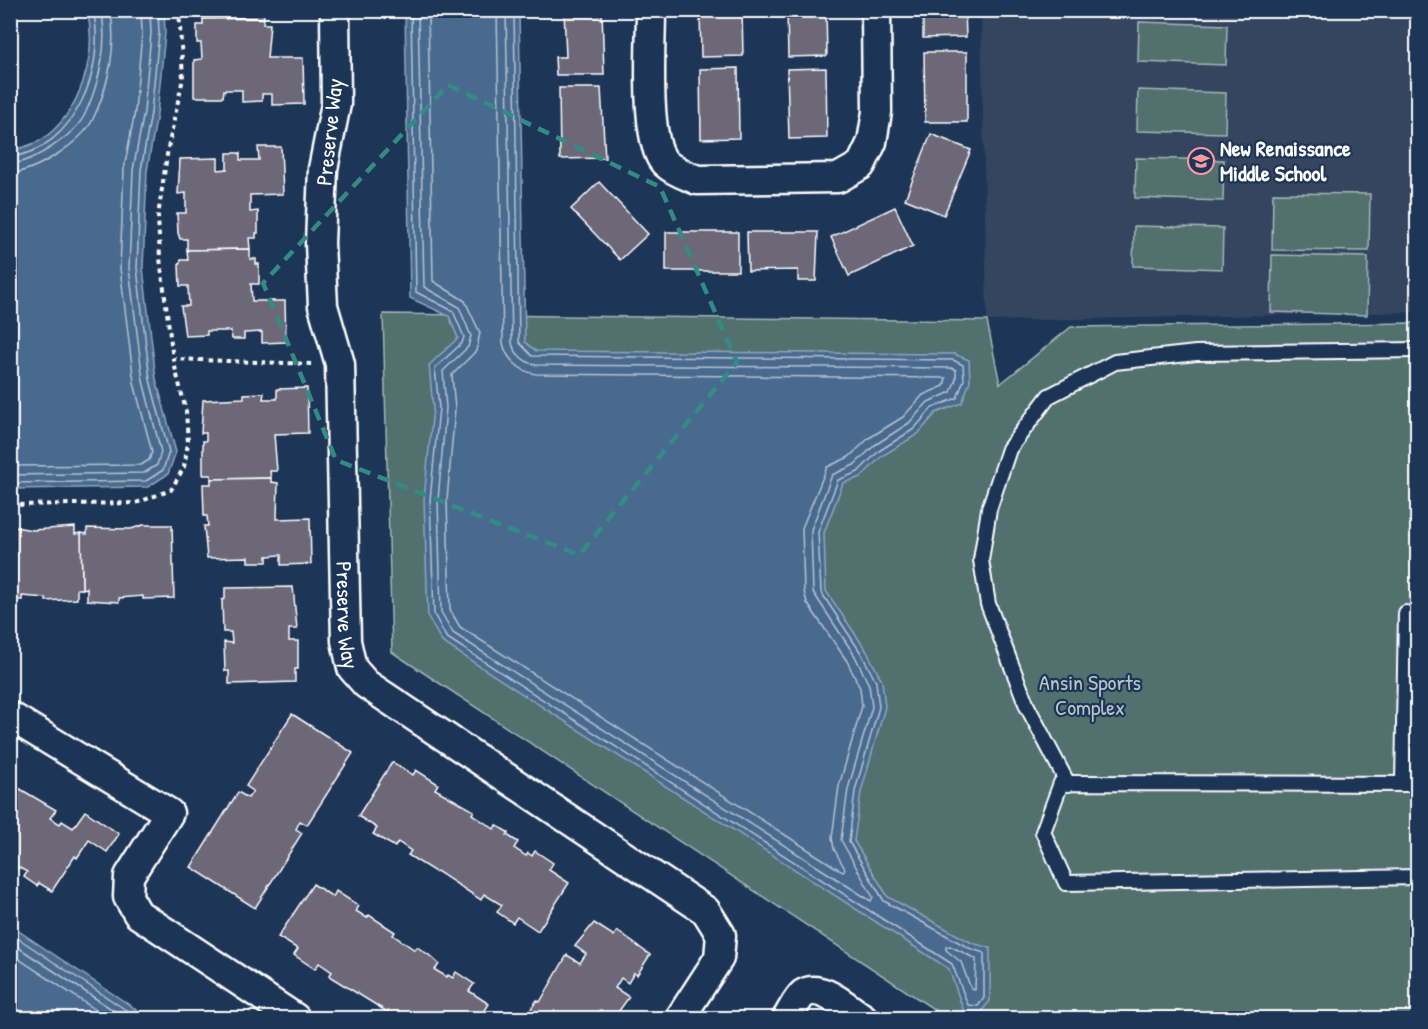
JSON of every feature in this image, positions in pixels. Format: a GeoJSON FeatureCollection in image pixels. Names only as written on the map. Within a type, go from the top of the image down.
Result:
{"type":"FeatureCollection","features":[{"type":"Feature","properties":{"kind":"street","name":"Preserve Way"},"geometry":{"type":"LineString","coordinates":[[335,10],[336,104],[323,169],[320,243],[323,306],[340,364],[346,641],[351,668],[366,684],[706,911],[721,935],[719,958],[680,1018]]}},
{"type":"Feature","properties":{"kind":"street"},"geometry":{"type":"LineString","coordinates":[[651,10],[652,115],[656,144],[662,160],[678,172],[697,180],[838,177],[861,165],[872,142],[877,112],[876,10]]}},
{"type":"Feature","properties":{"kind":"street"},"geometry":{"type":"LineString","coordinates":[[10,716],[169,813],[129,876],[128,897],[138,914],[295,1018]]}},
{"type":"Feature","properties":{"kind":"street"},"geometry":{"type":"LineString","coordinates":[[787,1018],[802,995],[814,990],[826,994],[863,1018]]}},
{"type":"Feature","properties":{"kind":"lane"},"geometry":{"type":"LineString","coordinates":[[1068,783],[1027,706],[988,604],[981,560],[989,509],[1009,449],[1049,396],[1115,362],[1196,353],[1418,350]]}},
{"type":"Feature","properties":{"kind":"lane"},"geometry":{"type":"LineString","coordinates":[[1403,784],[1406,613]]}},
{"type":"Feature","properties":{"kind":"lane"},"geometry":{"type":"LineString","coordinates":[[1418,784],[1060,783],[1043,831],[1066,883],[1418,876]]}},
{"type":"Feature","properties":{"kind":"path"},"geometry":{"type":"LineString","coordinates":[[10,505],[135,504],[171,490],[184,467],[188,443],[186,411],[173,359],[160,258],[158,216],[168,148],[183,78],[179,10]]}},
{"type":"Feature","properties":{"kind":"path"},"geometry":{"type":"LineString","coordinates":[[173,359],[340,364]]}},
{"type":"Feature","properties":{"kind":"highlighted area"},"geometry":{"type":"Polygon","coordinates":[[[448,85],[660,187],[737,362],[579,555],[336,460],[263,283],[448,85]]]}},
{"type":"Feature","properties":{"kind":"shaded area","name":"New Renaissance Middle School"},"geometry":{"type":"Polygon","coordinates":[[[981,11],[1417,11],[1417,312],[987,321],[981,11]]]}},
{"type":"Feature","properties":{"kind":"green space"},"geometry":{"type":"Polygon","coordinates":[[[1139,22],[1227,25],[1226,65],[1138,62],[1139,22]]]}},
{"type":"Feature","properties":{"kind":"green space"},"geometry":{"type":"Polygon","coordinates":[[[1138,90],[1226,93],[1225,133],[1137,131],[1138,90]]]}},
{"type":"Feature","properties":{"kind":"green space"},"geometry":{"type":"Polygon","coordinates":[[[1136,158],[1224,160],[1223,201],[1135,198],[1136,158]]]}},
{"type":"Feature","properties":{"kind":"green space"},"geometry":{"type":"Polygon","coordinates":[[[1273,193],[1370,194],[1369,251],[1272,250],[1273,193]]]}},
{"type":"Feature","properties":{"kind":"green space"},"geometry":{"type":"Polygon","coordinates":[[[1134,226],[1223,228],[1222,269],[1133,266],[1134,226]]]}},
{"type":"Feature","properties":{"kind":"green space"},"geometry":{"type":"Polygon","coordinates":[[[1272,255],[1368,257],[1367,315],[1271,312],[1272,255]]]}},
{"type":"Feature","properties":{"kind":"green space","name":"Ansin Sports Complex"},"geometry":{"type":"Polygon","coordinates":[[[383,314],[987,321],[1000,384],[1071,327],[1417,323],[1417,1018],[947,1018],[392,652],[383,314]]]}},
{"type":"Feature","properties":{"kind":"water"},"geometry":{"type":"Polygon","coordinates":[[[87,11],[164,11],[165,33],[157,114],[147,171],[143,268],[156,379],[176,452],[168,474],[148,487],[11,489],[11,151],[41,140],[55,129],[76,99],[88,64],[90,28],[87,11]]]}},
{"type":"Feature","properties":{"kind":"water"},"geometry":{"type":"Polygon","coordinates":[[[405,11],[519,11],[525,342],[536,351],[954,354],[969,360],[970,381],[962,403],[936,413],[918,434],[882,456],[861,477],[843,483],[824,533],[826,591],[866,650],[882,681],[885,707],[861,792],[854,841],[888,897],[972,943],[990,948],[990,1001],[981,1012],[964,1012],[949,969],[442,642],[428,617],[424,499],[433,408],[429,365],[458,338],[449,316],[410,298],[405,11]]]}},
{"type":"Feature","properties":{"kind":"water"},"geometry":{"type":"Polygon","coordinates":[[[11,926],[149,1018],[11,1018],[11,926]]]}},
{"type":"Feature","properties":{"kind":"building"},"geometry":{"type":"Polygon","coordinates":[[[196,10],[269,11],[263,11],[264,18],[203,19],[203,11],[196,10]]]}},
{"type":"Feature","properties":{"kind":"building"},"geometry":{"type":"Polygon","coordinates":[[[564,10],[602,10],[604,75],[556,75],[555,57],[566,57],[564,10]]]}},
{"type":"Feature","properties":{"kind":"building"},"geometry":{"type":"Polygon","coordinates":[[[700,10],[742,10],[743,56],[701,57],[700,10]]]}},
{"type":"Feature","properties":{"kind":"building"},"geometry":{"type":"Polygon","coordinates":[[[787,10],[826,10],[827,56],[788,57],[787,10]]]}},
{"type":"Feature","properties":{"kind":"building"},"geometry":{"type":"Polygon","coordinates":[[[923,10],[965,10],[966,37],[923,38],[923,10]]]}},
{"type":"Feature","properties":{"kind":"building"},"geometry":{"type":"Polygon","coordinates":[[[264,18],[263,24],[270,24],[267,58],[303,58],[304,104],[272,105],[272,94],[262,94],[262,101],[242,102],[242,90],[224,90],[223,97],[194,97],[194,60],[202,59],[201,43],[197,43],[197,25],[203,25],[203,19],[264,18]]]}},
{"type":"Feature","properties":{"kind":"building"},"geometry":{"type":"Polygon","coordinates":[[[924,52],[967,52],[967,122],[925,122],[924,52]]]}},
{"type":"Feature","properties":{"kind":"building"},"geometry":{"type":"Polygon","coordinates":[[[738,68],[739,138],[701,139],[700,69],[738,68]]]}},
{"type":"Feature","properties":{"kind":"building"},"geometry":{"type":"Polygon","coordinates":[[[826,68],[827,138],[789,139],[787,69],[826,68]]]}},
{"type":"Feature","properties":{"kind":"building"},"geometry":{"type":"Polygon","coordinates":[[[559,88],[601,88],[605,158],[560,159],[559,88]]]}},
{"type":"Feature","properties":{"kind":"building"},"geometry":{"type":"Polygon","coordinates":[[[931,134],[971,150],[944,215],[905,199],[931,134]]]}},
{"type":"Feature","properties":{"kind":"building"},"geometry":{"type":"Polygon","coordinates":[[[258,147],[281,147],[283,194],[250,195],[250,212],[258,211],[258,233],[256,233],[256,238],[249,238],[250,249],[187,250],[187,239],[180,239],[178,233],[177,213],[186,213],[186,193],[178,194],[180,159],[218,158],[218,170],[227,169],[227,153],[240,153],[240,160],[259,160],[258,147]]]}},
{"type":"Feature","properties":{"kind":"building"},"geometry":{"type":"Polygon","coordinates":[[[599,182],[648,234],[620,260],[571,209],[599,182]]]}},
{"type":"Feature","properties":{"kind":"building"},"geometry":{"type":"Polygon","coordinates":[[[895,207],[913,246],[849,276],[831,237],[895,207]]]}},
{"type":"Feature","properties":{"kind":"building"},"geometry":{"type":"Polygon","coordinates":[[[666,232],[738,232],[738,271],[666,271],[666,232]]]}},
{"type":"Feature","properties":{"kind":"building"},"geometry":{"type":"Polygon","coordinates":[[[747,232],[818,232],[816,281],[798,281],[798,270],[748,271],[747,232]]]}},
{"type":"Feature","properties":{"kind":"building"},"geometry":{"type":"Polygon","coordinates":[[[250,249],[250,259],[256,259],[256,264],[259,264],[259,284],[251,284],[252,301],[285,301],[286,342],[262,343],[262,332],[244,333],[244,339],[232,339],[231,331],[207,331],[207,335],[185,336],[181,306],[189,306],[188,286],[180,286],[179,265],[181,260],[188,260],[187,250],[250,249]]]}},
{"type":"Feature","properties":{"kind":"building"},"geometry":{"type":"Polygon","coordinates":[[[307,388],[308,433],[274,434],[277,471],[270,471],[271,478],[211,479],[211,475],[203,475],[203,441],[206,441],[206,433],[201,433],[203,400],[244,398],[244,394],[264,393],[263,399],[277,399],[277,389],[307,388]]]}},
{"type":"Feature","properties":{"kind":"building"},"geometry":{"type":"Polygon","coordinates":[[[271,478],[271,482],[278,483],[277,519],[310,518],[311,564],[281,565],[281,555],[267,556],[267,562],[248,562],[248,557],[207,558],[204,526],[208,526],[207,516],[204,516],[203,484],[211,484],[211,479],[271,478]]]}},
{"type":"Feature","properties":{"kind":"building"},"geometry":{"type":"Polygon","coordinates":[[[143,525],[172,525],[174,598],[143,599],[143,596],[119,598],[119,602],[87,600],[87,588],[82,589],[81,533],[87,534],[87,528],[131,529],[143,525]]]}},
{"type":"Feature","properties":{"kind":"building"},"geometry":{"type":"Polygon","coordinates":[[[10,526],[32,530],[75,527],[75,534],[81,533],[82,589],[77,589],[77,599],[46,601],[46,598],[22,596],[22,600],[10,600],[10,526]]]}},
{"type":"Feature","properties":{"kind":"building"},"geometry":{"type":"Polygon","coordinates":[[[293,587],[297,629],[289,629],[289,641],[298,641],[298,669],[295,669],[295,682],[229,684],[229,671],[225,671],[224,642],[232,643],[231,632],[223,632],[222,600],[225,599],[225,588],[293,587]]]}},
{"type":"Feature","properties":{"kind":"building"},"geometry":{"type":"Polygon","coordinates":[[[292,714],[353,753],[307,825],[300,821],[296,829],[302,833],[255,908],[191,867],[238,792],[248,798],[253,791],[246,786],[292,714]]]}},
{"type":"Feature","properties":{"kind":"building"},"geometry":{"type":"Polygon","coordinates":[[[392,762],[413,775],[416,770],[438,784],[435,789],[474,811],[472,814],[494,829],[496,825],[509,833],[507,835],[518,842],[514,848],[526,856],[528,853],[532,856],[535,851],[553,863],[549,870],[569,883],[538,931],[517,917],[513,923],[497,912],[502,905],[484,894],[481,900],[408,855],[411,851],[398,842],[395,847],[373,834],[377,828],[358,816],[392,762]]]}},
{"type":"Feature","properties":{"kind":"building"},"geometry":{"type":"Polygon","coordinates":[[[10,783],[56,810],[50,818],[60,824],[62,821],[73,828],[85,811],[119,834],[107,852],[89,840],[77,858],[75,856],[52,891],[39,883],[37,886],[24,877],[27,872],[18,867],[14,872],[10,869],[10,783]]]}},
{"type":"Feature","properties":{"kind":"building"},"geometry":{"type":"Polygon","coordinates":[[[313,884],[333,897],[336,891],[359,906],[356,911],[367,918],[369,915],[395,932],[393,935],[415,950],[417,947],[429,955],[439,964],[435,970],[453,978],[456,972],[474,984],[469,991],[489,1004],[480,1018],[410,1018],[405,1015],[403,1018],[397,1018],[329,976],[332,972],[319,963],[315,969],[294,955],[298,949],[278,937],[313,884]]]}},
{"type":"Feature","properties":{"kind":"building"},"geometry":{"type":"Polygon","coordinates":[[[594,923],[614,936],[617,931],[650,955],[637,975],[634,973],[628,983],[621,978],[615,988],[629,997],[614,1018],[525,1018],[537,1000],[540,1002],[567,955],[580,963],[586,954],[575,946],[594,923]]]}},
{"type":"Feature","properties":{"kind":"place","name":"New Renaissance Middle School"},"geometry":{"type":"Point","coordinates":[1201,161]}}]}
